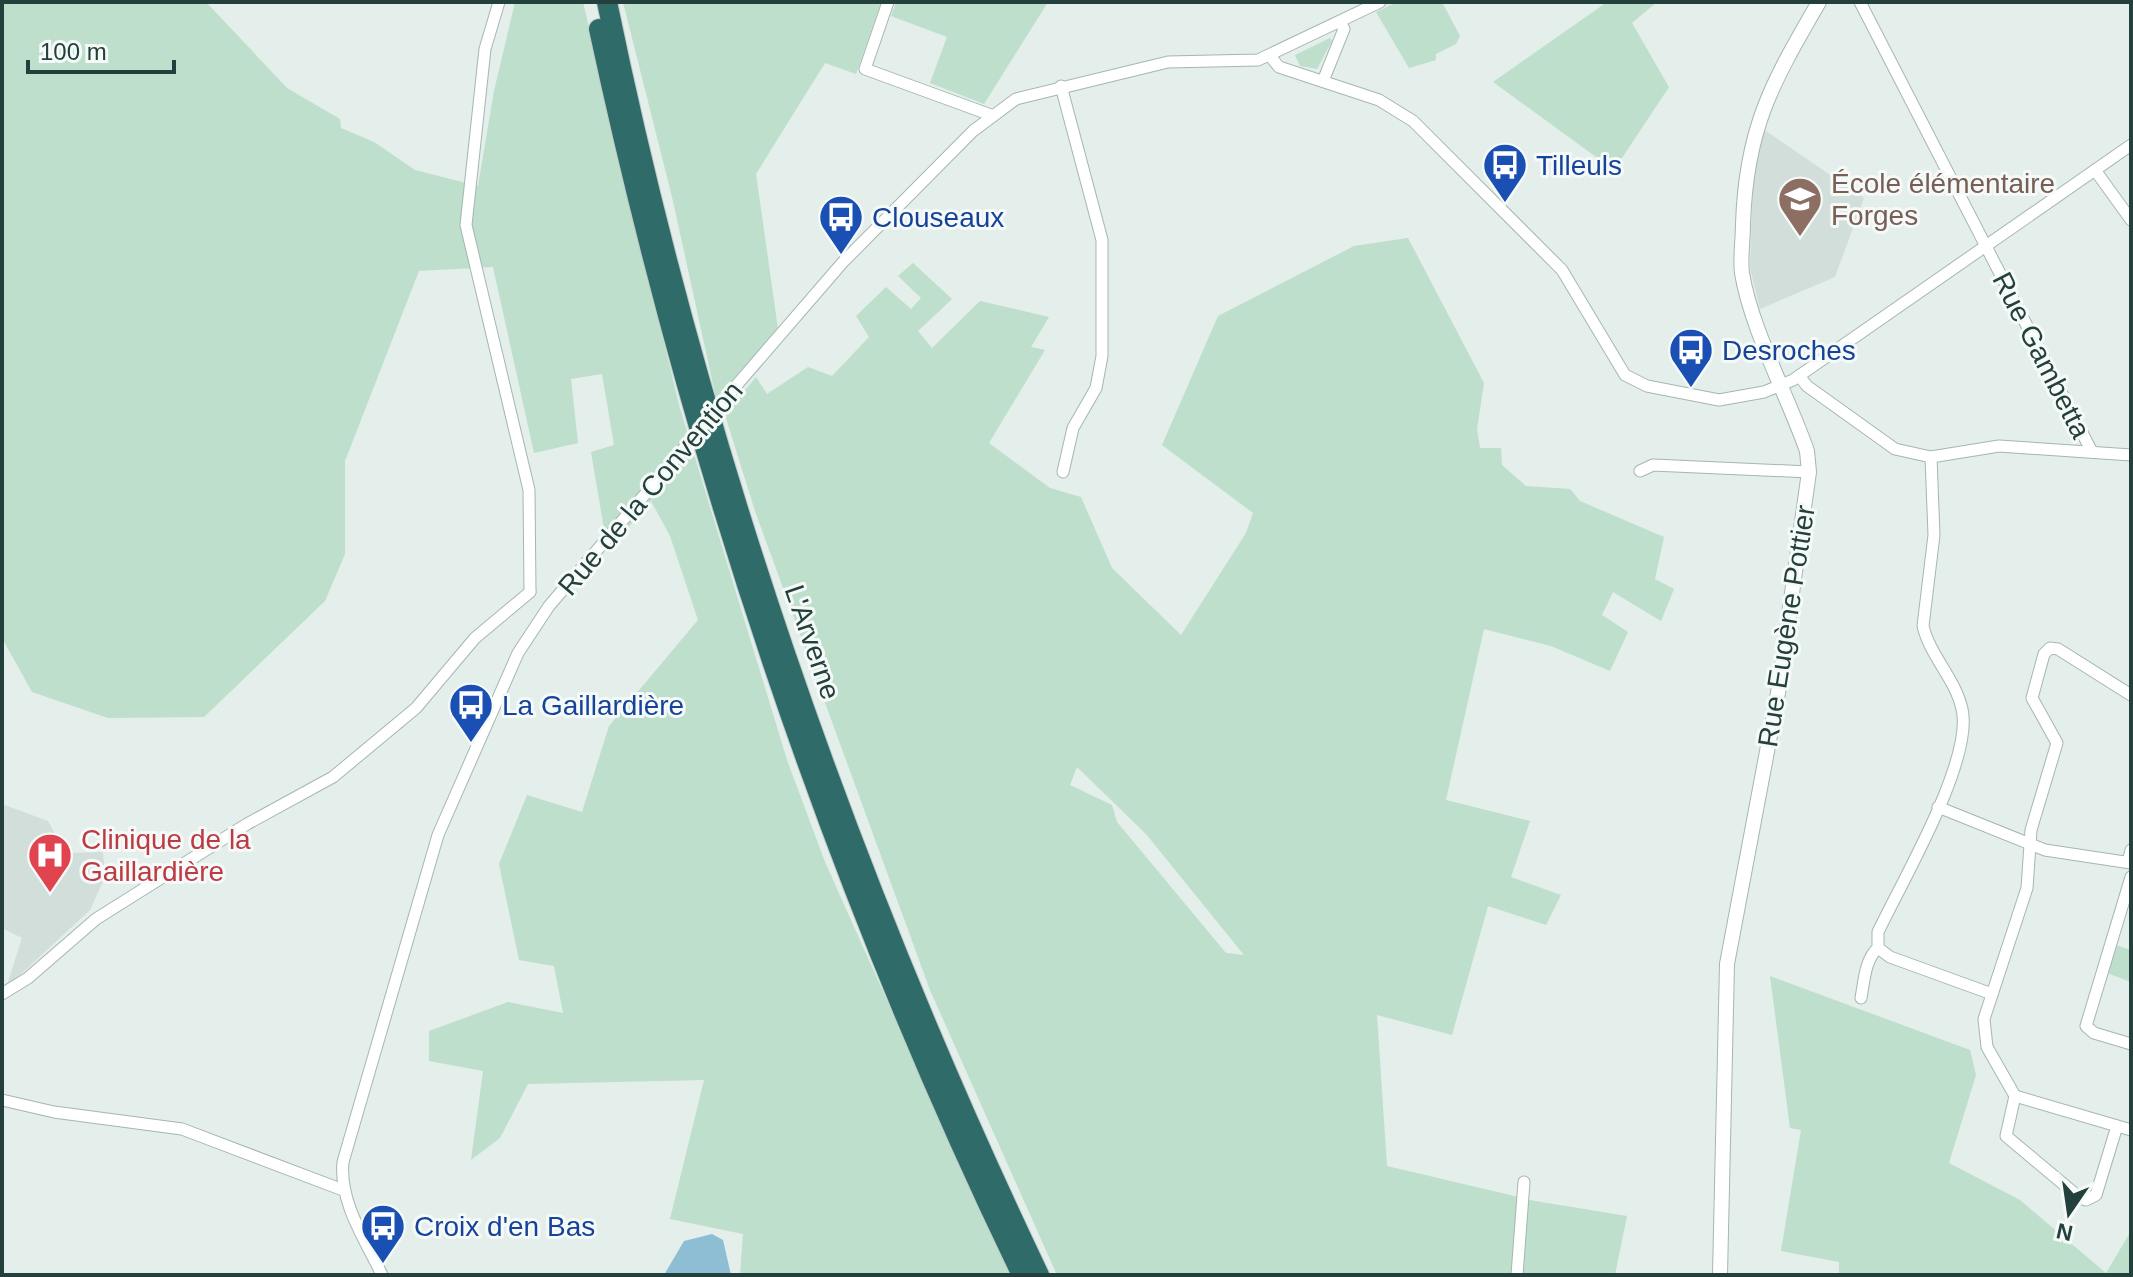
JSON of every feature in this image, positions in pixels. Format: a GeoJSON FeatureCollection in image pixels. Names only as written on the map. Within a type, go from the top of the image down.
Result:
{"type":"FeatureCollection","features":[{"type":"Feature","properties":{"kind":"highway","name":"L'Arverne"},"geometry":{"type":"LineString","coordinates":[[593,2],[660,283],[756,609],[814,778],[874,934],[962,1145],[1022,1275]]}},
{"type":"Feature","properties":{"kind":"highway","name":"L'Arverne"},"geometry":{"type":"LineString","coordinates":[[607,2],[676,287],[771,606],[889,931],[976,1139],[1039,1275]]}},
{"type":"Feature","properties":{"kind":"street"},"geometry":{"type":"LineString","coordinates":[[499,2],[485,49],[466,225],[529,490],[530,592]]}},
{"type":"Feature","properties":{"kind":"street"},"geometry":{"type":"LineString","coordinates":[[888,2],[865,69],[991,115]]}},
{"type":"Feature","properties":{"kind":"street"},"geometry":{"type":"LineString","coordinates":[[1349,2],[1353,16]]}},
{"type":"Feature","properties":{"kind":"street","name":"Rue de la Convention"},"geometry":{"type":"LineString","coordinates":[[382,1275],[343,1190],[343,1162],[438,835],[518,653],[549,606],[843,262],[991,115],[1016,99],[1168,62],[1252,61],[1270,56],[1380,2]]}},
{"type":"Feature","properties":{"kind":"street","name":"Rue Eugène Pottier"},"geometry":{"type":"LineString","coordinates":[[1720,1275],[1727,964],[1778,693],[1809,472],[1807,451],[1751,307],[1742,271],[1745,175],[1755,128],[1770,91],[1819,2]]}},
{"type":"Feature","properties":{"kind":"street","name":"Rue Gambetta"},"geometry":{"type":"LineString","coordinates":[[1860,2],[2092,452]]}},
{"type":"Feature","properties":{"kind":"street"},"geometry":{"type":"LineString","coordinates":[[1323,81],[1344,29],[1340,22]]}},
{"type":"Feature","properties":{"kind":"street"},"geometry":{"type":"LineString","coordinates":[[1270,56],[1279,67],[1379,100],[1413,121],[1562,270],[1625,375],[1647,386],[1719,400],[1783,385],[1799,376],[2131,145]]}},
{"type":"Feature","properties":{"kind":"street"},"geometry":{"type":"LineString","coordinates":[[1061,86],[1098,219],[1102,255],[1102,356],[1096,388],[1073,428],[1063,472]]}},
{"type":"Feature","properties":{"kind":"street"},"geometry":{"type":"LineString","coordinates":[[2095,170],[2131,220]]}},
{"type":"Feature","properties":{"kind":"street"},"geometry":{"type":"LineString","coordinates":[[1799,376],[1807,386],[1895,449],[1931,457],[1999,446],[2131,455]]}},
{"type":"Feature","properties":{"kind":"street"},"geometry":{"type":"LineString","coordinates":[[1878,948],[1878,932],[1938,807],[1957,758],[1964,721],[1955,686],[1926,640],[1923,626],[1934,535],[1931,457]]}},
{"type":"Feature","properties":{"kind":"street"},"geometry":{"type":"LineString","coordinates":[[1640,471],[1653,465],[1809,472]]}},
{"type":"Feature","properties":{"kind":"street"},"geometry":{"type":"LineString","coordinates":[[530,592],[549,606]]}},
{"type":"Feature","properties":{"kind":"street"},"geometry":{"type":"LineString","coordinates":[[2,994],[28,978],[96,919],[247,824],[333,777],[416,708],[475,638],[530,592]]}},
{"type":"Feature","properties":{"kind":"street"},"geometry":{"type":"LineString","coordinates":[[2117,1126],[2096,1195],[2092,1199],[2080,1198],[2006,1136],[2015,1096],[1987,1047],[1984,1019],[2027,888],[2031,830],[2057,743],[2032,698],[2047,650],[2058,649],[2131,695]]}},
{"type":"Feature","properties":{"kind":"street"},"geometry":{"type":"LineString","coordinates":[[1938,807],[2030,844],[2130,858]]}},
{"type":"Feature","properties":{"kind":"street"},"geometry":{"type":"LineString","coordinates":[[2131,877],[2086,1026],[2094,1033],[2131,1044]]}},
{"type":"Feature","properties":{"kind":"street"},"geometry":{"type":"LineString","coordinates":[[1878,948],[1890,957],[1992,994]]}},
{"type":"Feature","properties":{"kind":"street"},"geometry":{"type":"LineString","coordinates":[[1861,998],[1865,973],[1872,953],[1878,948]]}},
{"type":"Feature","properties":{"kind":"street"},"geometry":{"type":"LineString","coordinates":[[2015,1096],[2131,1130]]}},
{"type":"Feature","properties":{"kind":"street"},"geometry":{"type":"LineString","coordinates":[[2,1100],[54,1112],[182,1129],[343,1190]]}},
{"type":"Feature","properties":{"kind":"street"},"geometry":{"type":"LineString","coordinates":[[1517,1275],[1524,1182]]}},
{"type":"Feature","properties":{"kind":"shaded area","name":"École élémentaire Forges"},"geometry":{"type":"Polygon","coordinates":[[[1763,129],[1864,198],[1835,277],[1760,309],[1750,268],[1753,176],[1763,129]]]}},
{"type":"Feature","properties":{"kind":"shaded area","name":"Clinique de la Gaillardière"},"geometry":{"type":"Polygon","coordinates":[[[2,804],[48,821],[65,853],[103,852],[105,877],[90,910],[6,988],[22,938],[2,928],[2,804]]]}},
{"type":"Feature","properties":{"kind":"green space"},"geometry":{"type":"Polygon","coordinates":[[[2,2],[206,2],[287,88],[340,119],[341,128],[374,142],[415,170],[478,186],[494,91],[515,2],[583,2],[679,405],[787,760],[825,862],[1010,1275],[740,1275],[743,1234],[670,1219],[704,1080],[528,1084],[500,1138],[471,1160],[483,1071],[429,1061],[429,1031],[508,1002],[563,1013],[554,966],[519,960],[499,864],[527,795],[582,812],[609,726],[698,620],[670,536],[651,501],[618,539],[604,529],[591,452],[614,445],[602,374],[571,379],[578,443],[534,453],[493,267],[419,271],[345,461],[345,554],[325,601],[204,717],[108,718],[32,692],[2,638],[2,2]]]}},
{"type":"Feature","properties":{"kind":"green space"},"geometry":{"type":"Polygon","coordinates":[[[623,2],[881,2],[856,74],[825,63],[756,174],[778,329],[716,398],[673,201],[623,2]]]}},
{"type":"Feature","properties":{"kind":"green space"},"geometry":{"type":"Polygon","coordinates":[[[896,2],[1048,2],[984,104],[930,83],[947,37],[891,16],[896,2]]]}},
{"type":"Feature","properties":{"kind":"green space"},"geometry":{"type":"Polygon","coordinates":[[[1397,2],[1442,2],[1460,36],[1456,44],[1436,54],[1436,60],[1409,68],[1376,12],[1397,2]]]}},
{"type":"Feature","properties":{"kind":"green space"},"geometry":{"type":"Polygon","coordinates":[[[1607,2],[1657,2],[1632,23],[1669,87],[1614,170],[1493,82],[1607,2]]]}},
{"type":"Feature","properties":{"kind":"green space"},"geometry":{"type":"Polygon","coordinates":[[[1330,38],[1332,41],[1317,69],[1300,66],[1295,55],[1330,38]]]}},
{"type":"Feature","properties":{"kind":"green space"},"geometry":{"type":"Polygon","coordinates":[[[1408,238],[1484,383],[1477,429],[1480,448],[1501,448],[1502,465],[1526,486],[1570,489],[1580,501],[1664,537],[1655,579],[1674,589],[1661,621],[1613,592],[1602,615],[1628,632],[1610,671],[1551,646],[1484,629],[1446,800],[1530,821],[1511,877],[1561,895],[1546,925],[1488,906],[1452,1035],[1377,1015],[1387,1166],[1535,1201],[1627,1216],[1615,1275],[1057,1275],[930,990],[755,511],[725,415],[756,377],[767,394],[808,367],[832,376],[869,337],[856,316],[886,287],[911,309],[921,298],[898,276],[913,263],[952,299],[918,331],[932,348],[980,301],[1049,317],[1031,347],[1045,350],[989,443],[1050,488],[1081,497],[1112,568],[1181,635],[1246,533],[1253,513],[1162,445],[1218,316],[1354,246],[1408,238]],[[1077,767],[1070,785],[1112,805],[1117,822],[1226,953],[1244,955],[1146,834],[1077,767]]]}},
{"type":"Feature","properties":{"kind":"green space"},"geometry":{"type":"Polygon","coordinates":[[[2116,945],[2131,950],[2131,982],[2107,973],[2116,945]]]}},
{"type":"Feature","properties":{"kind":"green space"},"geometry":{"type":"Polygon","coordinates":[[[1770,976],[1970,1050],[1976,1075],[1949,1163],[2020,1200],[2106,1273],[2131,1231],[2131,1275],[1839,1275],[1839,1262],[1781,1251],[1801,1130],[1790,1128],[1770,976]]]}},
{"type":"Feature","properties":{"kind":"water"},"geometry":{"type":"Polygon","coordinates":[[[712,1234],[723,1240],[731,1275],[664,1275],[684,1241],[712,1234]]]}},
{"type":"Feature","properties":{"kind":"place","name":"Tilleuls"},"geometry":{"type":"Point","coordinates":[1505,204]}},
{"type":"Feature","properties":{"kind":"place","name":"École élémentaire Forges"},"geometry":{"type":"Point","coordinates":[1800,238]}},
{"type":"Feature","properties":{"kind":"place","name":"Clouseaux"},"geometry":{"type":"Point","coordinates":[841,256]}},
{"type":"Feature","properties":{"kind":"place","name":"Desroches"},"geometry":{"type":"Point","coordinates":[1691,389]}},
{"type":"Feature","properties":{"kind":"place","name":"La Gaillardière"},"geometry":{"type":"Point","coordinates":[471,744]}},
{"type":"Feature","properties":{"kind":"place","name":"Clinique de la Gaillardière"},"geometry":{"type":"Point","coordinates":[50,894]}},
{"type":"Feature","properties":{"kind":"place","name":"Croix d'en Bas"},"geometry":{"type":"Point","coordinates":[383,1265]}}]}
